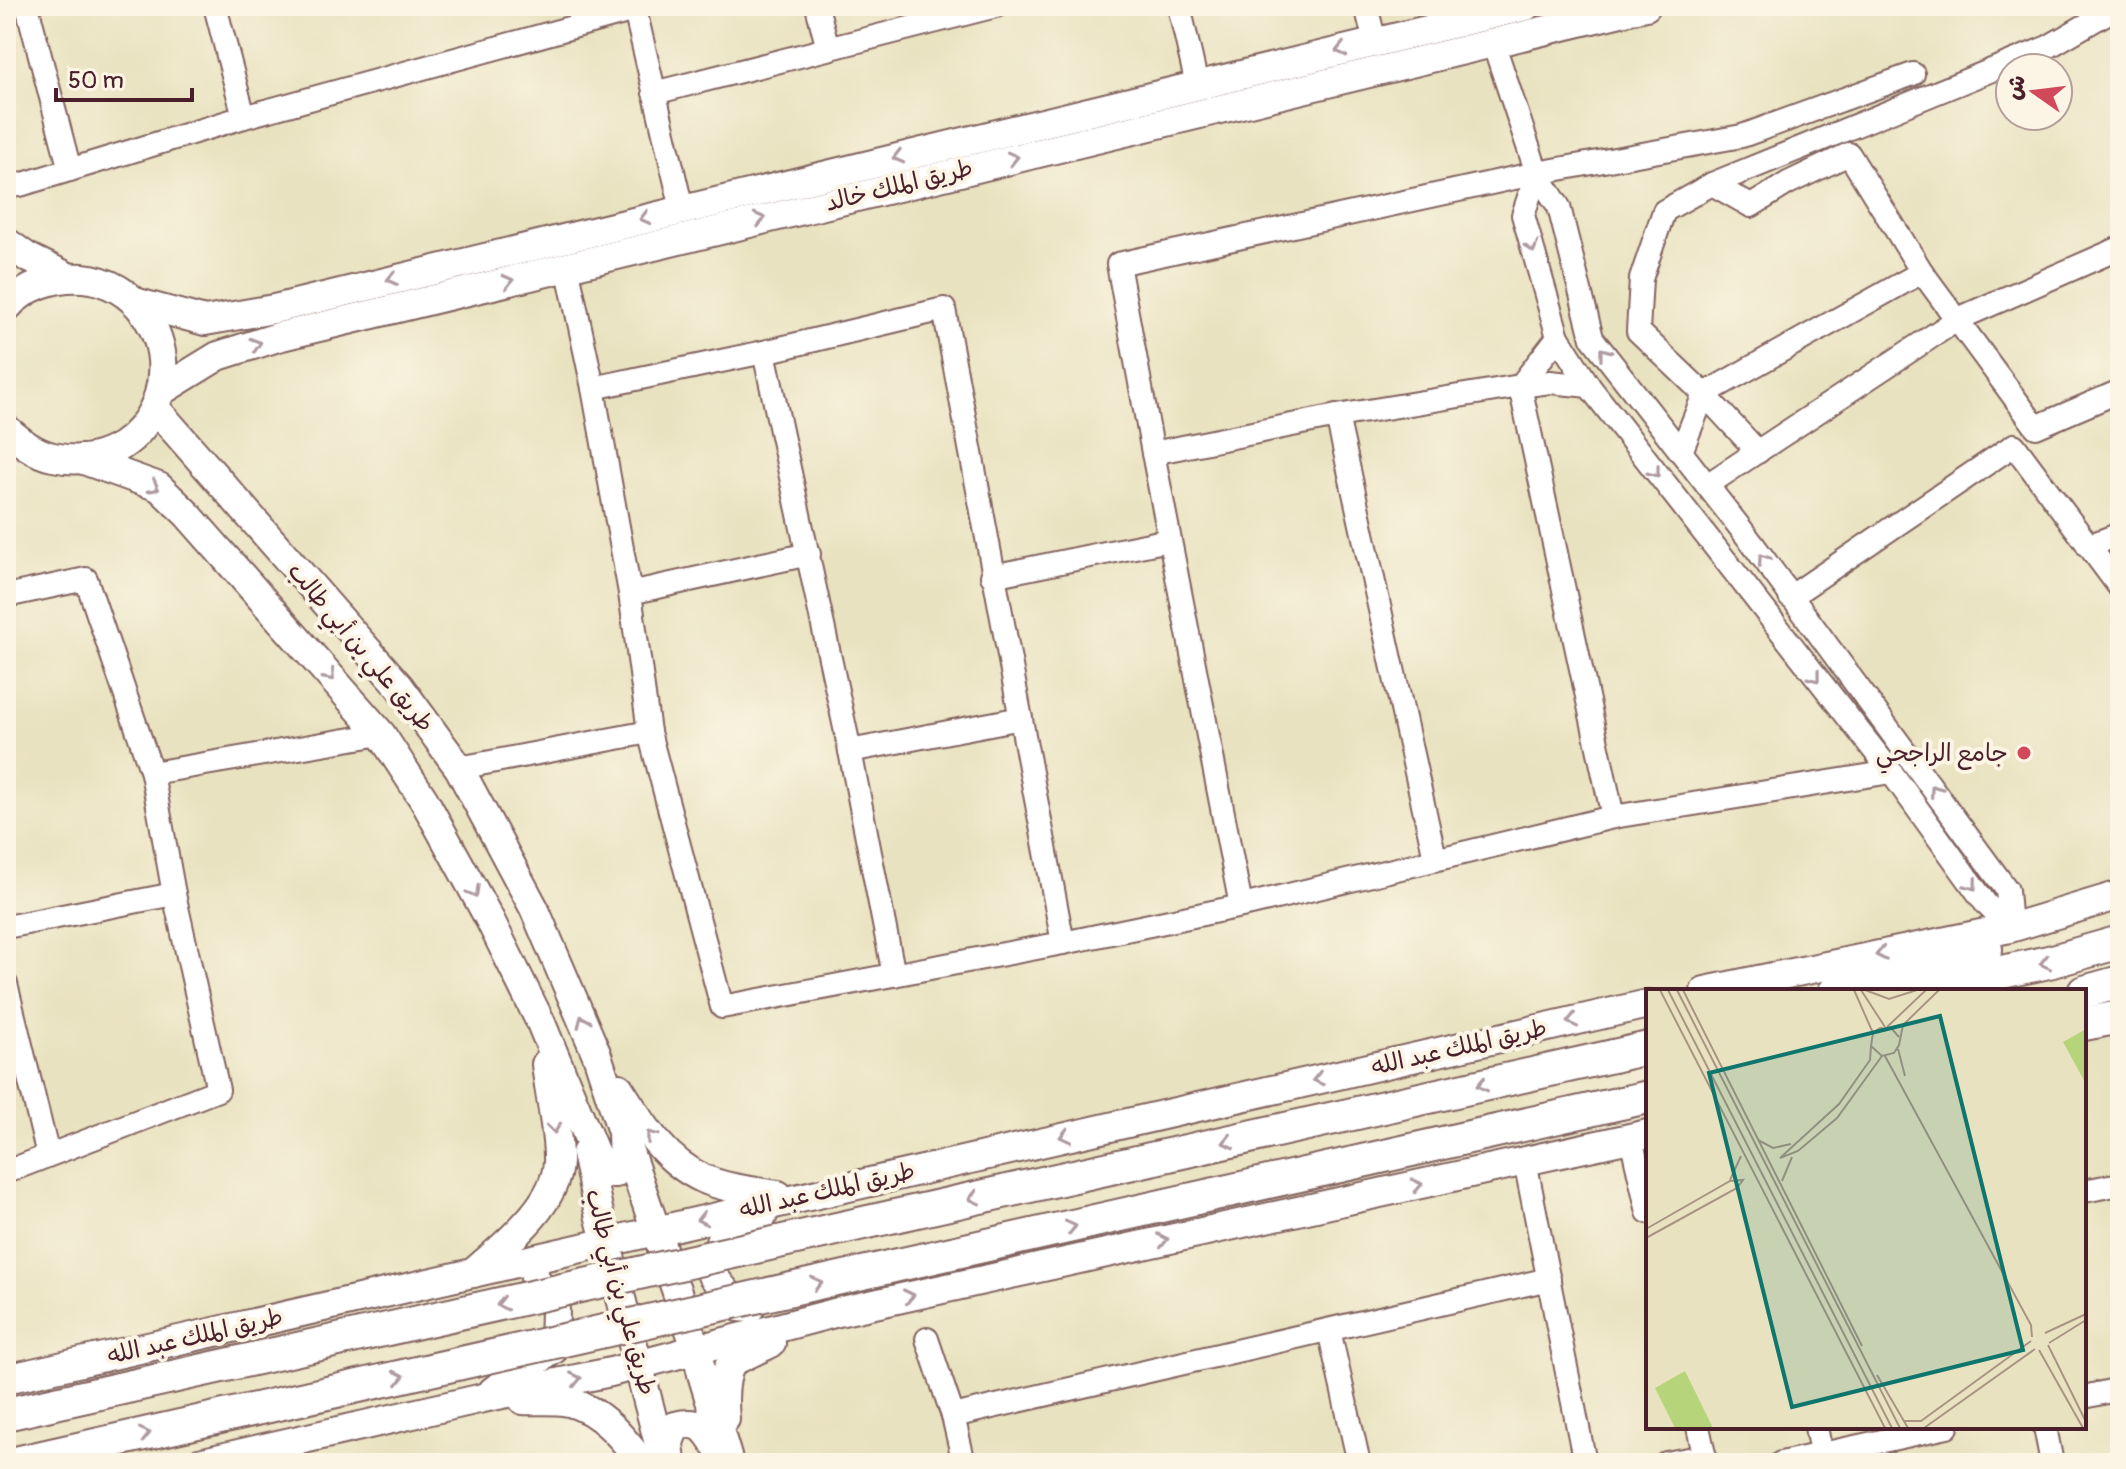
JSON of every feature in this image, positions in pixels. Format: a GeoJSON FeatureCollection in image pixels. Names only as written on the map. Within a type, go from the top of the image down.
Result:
{"type":"FeatureCollection","features":[{"type":"Feature","properties":{"kind":"highway"},"geometry":{"type":"LineString","coordinates":[[1924,989],[2053,961],[2120,942]]}},
{"type":"Feature","properties":{"kind":"highway"},"geometry":{"type":"LineString","coordinates":[[2086,991],[2120,982]]}},
{"type":"Feature","properties":{"kind":"highway"},"geometry":{"type":"LineString","coordinates":[[2086,1026],[2120,1018]]}},
{"type":"Feature","properties":{"kind":"highway","name":"طريق الملك عبد الله"},"geometry":{"type":"LineString","coordinates":[[6,1414],[1646,1047]]}},
{"type":"Feature","properties":{"kind":"highway"},"geometry":{"type":"LineString","coordinates":[[15,1463],[1639,1100]]}},
{"type":"Feature","properties":{"kind":"main road","name":"طريق الملك خالد"},"geometry":{"type":"LineString","coordinates":[[138,303],[205,321],[274,309],[1526,6]]}},
{"type":"Feature","properties":{"kind":"main road","name":"طريق الملك خالد"},"geometry":{"type":"LineString","coordinates":[[81,459],[104,454],[125,443],[142,428],[158,400],[218,356],[278,337],[1646,6]]}},
{"type":"Feature","properties":{"kind":"main road"},"geometry":{"type":"LineString","coordinates":[[6,242],[27,257],[68,277]]}},
{"type":"Feature","properties":{"kind":"main road"},"geometry":{"type":"LineString","coordinates":[[6,308],[35,285],[68,277],[93,279],[117,288],[138,303],[155,329],[164,360],[158,400]]}},
{"type":"Feature","properties":{"kind":"main road"},"geometry":{"type":"LineString","coordinates":[[205,321],[198,330],[198,347],[218,356]]}},
{"type":"Feature","properties":{"kind":"main road","name":"طريق علي بن أبي طالب"},"geometry":{"type":"LineString","coordinates":[[158,400],[399,686],[459,768],[534,908],[597,1055],[696,1348],[729,1463]]}},
{"type":"Feature","properties":{"kind":"main road","name":"طريق علي بن أبي طالب"},"geometry":{"type":"LineString","coordinates":[[6,429],[27,447],[53,457],[81,459],[159,487],[187,514],[381,734],[424,800],[490,920],[541,1023],[603,1173],[615,1173],[623,1164],[622,1132]]}},
{"type":"Feature","properties":{"kind":"main road"},"geometry":{"type":"LineString","coordinates":[[1715,989],[2010,928],[2117,896]]}},
{"type":"Feature","properties":{"kind":"main road"},"geometry":{"type":"LineString","coordinates":[[1841,989],[1961,958],[2065,926],[2117,896]]}},
{"type":"Feature","properties":{"kind":"main road","name":"طريق الملك عبد الله"},"geometry":{"type":"LineString","coordinates":[[6,1379],[1646,1004]]}},
{"type":"Feature","properties":{"kind":"main road"},"geometry":{"type":"LineString","coordinates":[[471,1275],[530,1221],[546,1197],[558,1164],[541,1023]]}},
{"type":"Feature","properties":{"kind":"main road"},"geometry":{"type":"LineString","coordinates":[[597,1055],[662,1150],[703,1178],[737,1189],[795,1198]]}},
{"type":"Feature","properties":{"kind":"main road","name":"طريق علي بن أبي طالب"},"geometry":{"type":"LineString","coordinates":[[579,1121],[606,1243],[664,1463]]}},
{"type":"Feature","properties":{"kind":"main road"},"geometry":{"type":"LineString","coordinates":[[199,1463],[611,1372],[838,1312],[1639,1136]]}},
{"type":"Feature","properties":{"kind":"main road"},"geometry":{"type":"LineString","coordinates":[[795,1198],[721,1238],[712,1275],[739,1307],[838,1312]]}},
{"type":"Feature","properties":{"kind":"main road"},"geometry":{"type":"LineString","coordinates":[[471,1275],[535,1278],[555,1309],[554,1349],[483,1398]]}},
{"type":"Feature","properties":{"kind":"main road"},"geometry":{"type":"LineString","coordinates":[[729,1463],[723,1402],[725,1374],[731,1362],[838,1312]]}},
{"type":"Feature","properties":{"kind":"main road"},"geometry":{"type":"LineString","coordinates":[[483,1398],[569,1402],[589,1411],[618,1431],[642,1463]]}},
{"type":"Feature","properties":{"kind":"main road"},"geometry":{"type":"LineString","coordinates":[[671,1463],[669,1443],[675,1426],[690,1422],[705,1427],[729,1463]]}},
{"type":"Feature","properties":{"kind":"street"},"geometry":{"type":"LineString","coordinates":[[27,6],[70,170]]}},
{"type":"Feature","properties":{"kind":"street"},"geometry":{"type":"LineString","coordinates":[[215,6],[244,117]]}},
{"type":"Feature","properties":{"kind":"street"},"geometry":{"type":"LineString","coordinates":[[817,6],[828,49]]}},
{"type":"Feature","properties":{"kind":"street"},"geometry":{"type":"LineString","coordinates":[[654,93],[996,6]]}},
{"type":"Feature","properties":{"kind":"street"},"geometry":{"type":"LineString","coordinates":[[1179,6],[1197,85]]}},
{"type":"Feature","properties":{"kind":"street"},"geometry":{"type":"LineString","coordinates":[[1366,6],[1375,42]]}},
{"type":"Feature","properties":{"kind":"street"},"geometry":{"type":"LineString","coordinates":[[1758,452],[1704,394],[1638,331],[1641,279],[1664,211],[1712,184],[2048,47],[2119,6]]}},
{"type":"Feature","properties":{"kind":"street"},"geometry":{"type":"LineString","coordinates":[[6,186],[20,185],[244,117],[634,8],[682,209]]}},
{"type":"Feature","properties":{"kind":"street"},"geometry":{"type":"LineString","coordinates":[[1493,42],[1537,173],[1559,207],[1592,338],[1707,485],[2007,890],[2010,928]]}},
{"type":"Feature","properties":{"kind":"street"},"geometry":{"type":"LineString","coordinates":[[1241,906],[1118,264],[1537,173],[1742,136],[1913,74]]}},
{"type":"Feature","properties":{"kind":"street"},"geometry":{"type":"LineString","coordinates":[[1712,184],[1751,206],[1788,183],[1849,154],[1922,272],[2036,427],[2120,391]]}},
{"type":"Feature","properties":{"kind":"street"},"geometry":{"type":"LineString","coordinates":[[1537,173],[1523,215],[1558,337],[1589,386],[1891,772],[1986,904],[2010,928]]}},
{"type":"Feature","properties":{"kind":"street"},"geometry":{"type":"LineString","coordinates":[[1707,485],[1958,319],[2120,248]]}},
{"type":"Feature","properties":{"kind":"street"},"geometry":{"type":"LineString","coordinates":[[567,266],[593,388],[630,593],[649,732],[722,1007],[1241,906],[1613,817],[1891,772]]}},
{"type":"Feature","properties":{"kind":"street"},"geometry":{"type":"LineString","coordinates":[[1681,452],[1704,394],[1922,272]]}},
{"type":"Feature","properties":{"kind":"street"},"geometry":{"type":"LineString","coordinates":[[593,388],[764,352],[944,309],[1063,943]]}},
{"type":"Feature","properties":{"kind":"street"},"geometry":{"type":"LineString","coordinates":[[1558,337],[1520,386],[1613,817]]}},
{"type":"Feature","properties":{"kind":"street"},"geometry":{"type":"LineString","coordinates":[[764,352],[809,554],[894,975]]}},
{"type":"Feature","properties":{"kind":"street"},"geometry":{"type":"LineString","coordinates":[[1153,453],[1337,416],[1520,386],[1550,382],[1589,386]]}},
{"type":"Feature","properties":{"kind":"street"},"geometry":{"type":"LineString","coordinates":[[1337,416],[1435,858]]}},
{"type":"Feature","properties":{"kind":"street"},"geometry":{"type":"LineString","coordinates":[[1790,597],[2014,445],[2120,588]]}},
{"type":"Feature","properties":{"kind":"street"},"geometry":{"type":"LineString","coordinates":[[2088,546],[2120,534]]}},
{"type":"Feature","properties":{"kind":"street"},"geometry":{"type":"LineString","coordinates":[[992,576],[1169,540]]}},
{"type":"Feature","properties":{"kind":"street"},"geometry":{"type":"LineString","coordinates":[[630,593],[809,554]]}},
{"type":"Feature","properties":{"kind":"street"},"geometry":{"type":"LineString","coordinates":[[6,596],[86,579],[152,773],[174,894],[218,1090],[6,1172]]}},
{"type":"Feature","properties":{"kind":"street"},"geometry":{"type":"LineString","coordinates":[[850,751],[1021,718]]}},
{"type":"Feature","properties":{"kind":"street"},"geometry":{"type":"LineString","coordinates":[[459,768],[649,732]]}},
{"type":"Feature","properties":{"kind":"street"},"geometry":{"type":"LineString","coordinates":[[152,773],[381,734]]}},
{"type":"Feature","properties":{"kind":"street"},"geometry":{"type":"LineString","coordinates":[[6,927],[174,894]]}},
{"type":"Feature","properties":{"kind":"street"},"geometry":{"type":"LineString","coordinates":[[6,984],[48,1155]]}},
{"type":"Feature","properties":{"kind":"street"},"geometry":{"type":"LineString","coordinates":[[1639,1136],[1646,1195]]}},
{"type":"Feature","properties":{"kind":"street"},"geometry":{"type":"LineString","coordinates":[[1525,1161],[1585,1463]]}},
{"type":"Feature","properties":{"kind":"street"},"geometry":{"type":"LineString","coordinates":[[2086,1191],[2120,1184]]}},
{"type":"Feature","properties":{"kind":"street"},"geometry":{"type":"LineString","coordinates":[[953,1416],[1549,1279]]}},
{"type":"Feature","properties":{"kind":"street"},"geometry":{"type":"LineString","coordinates":[[1329,1330],[1359,1463]]}},
{"type":"Feature","properties":{"kind":"street"},"geometry":{"type":"LineString","coordinates":[[927,1339],[953,1416],[964,1463]]}},
{"type":"Feature","properties":{"kind":"street"},"geometry":{"type":"LineString","coordinates":[[2086,1397],[2120,1389]]}},
{"type":"Feature","properties":{"kind":"street"},"geometry":{"type":"LineString","coordinates":[[1666,1463],[1706,1460],[1698,1429]]}},
{"type":"Feature","properties":{"kind":"street"},"geometry":{"type":"LineString","coordinates":[[1816,1429],[1822,1459]]}},
{"type":"Feature","properties":{"kind":"street"},"geometry":{"type":"LineString","coordinates":[[1781,1463],[1822,1459],[1939,1429]]}},
{"type":"Feature","properties":{"kind":"street"},"geometry":{"type":"LineString","coordinates":[[2045,1429],[2052,1463]]}},
{"type":"Feature","properties":{"kind":"place","name":"جامع الراجحي"},"geometry":{"type":"Point","coordinates":[2024,753]}}]}
